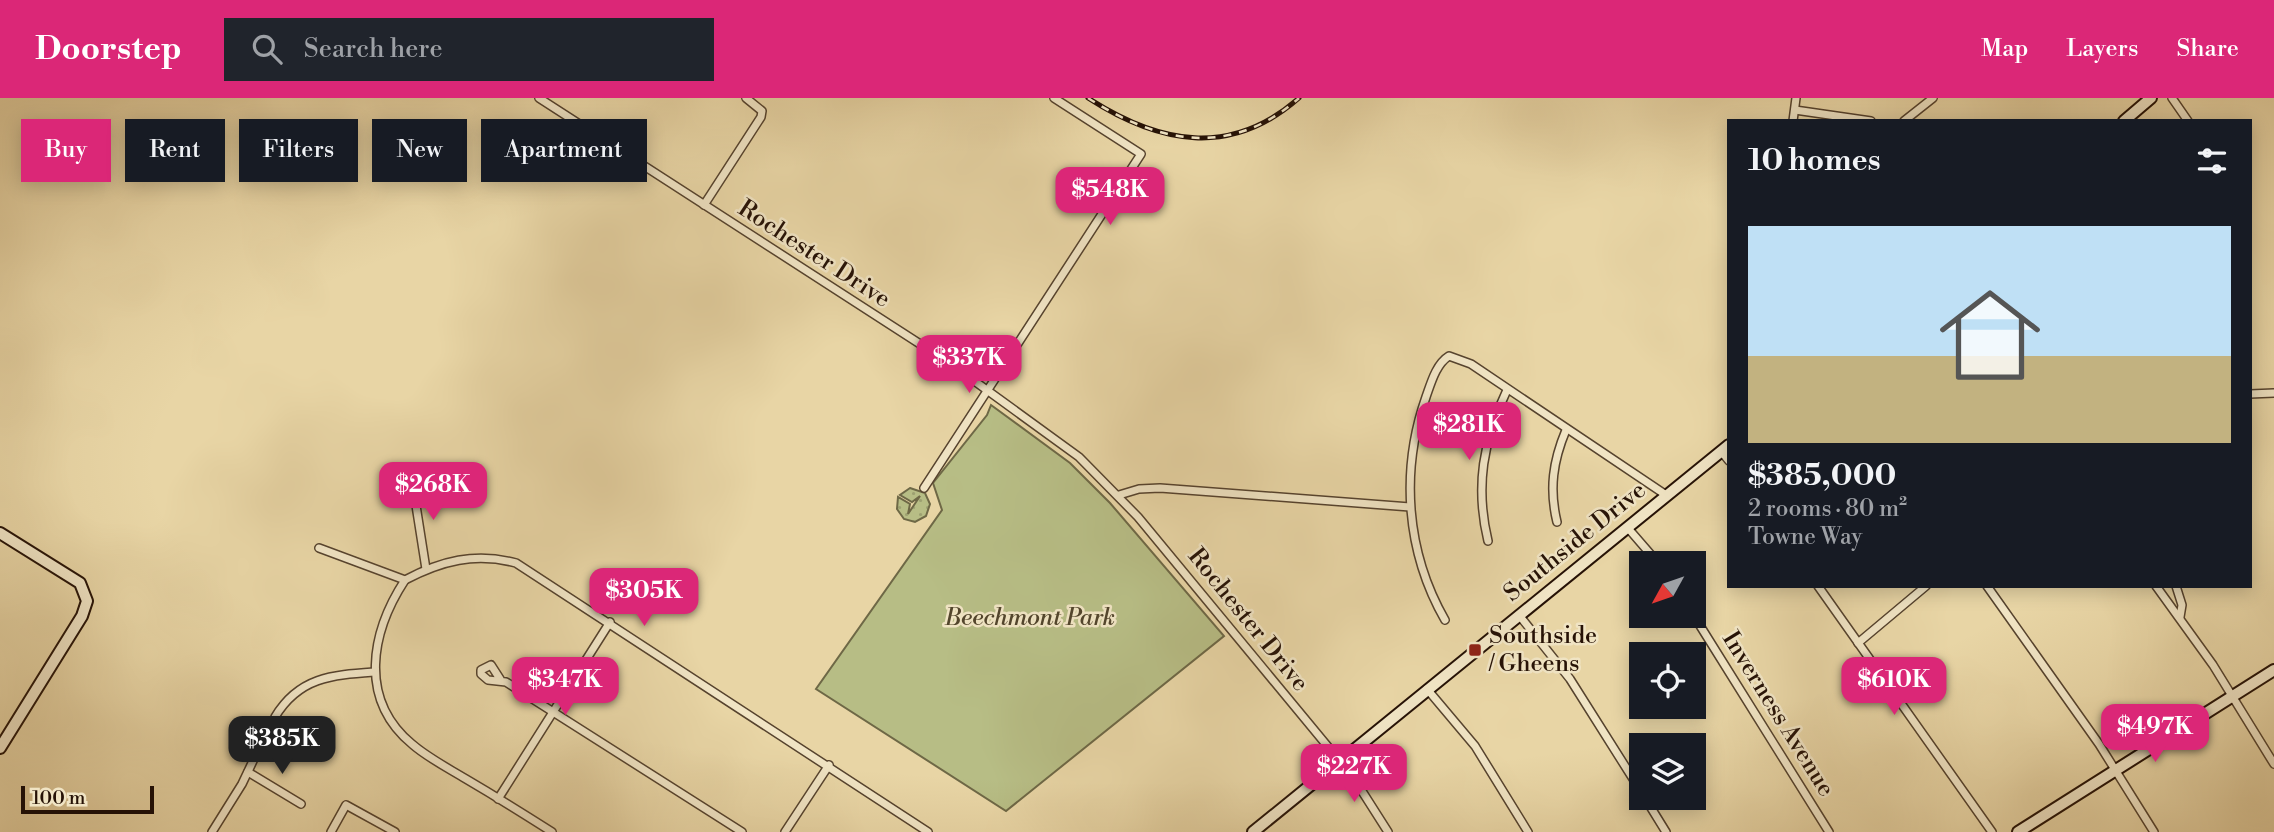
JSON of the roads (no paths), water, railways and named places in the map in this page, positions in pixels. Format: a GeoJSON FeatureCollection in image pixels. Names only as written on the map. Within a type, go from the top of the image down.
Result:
{"type":"FeatureCollection","features":[{"type":"Feature","properties":{"kind":"main road"},"geometry":{"type":"LineString","coordinates":[[2126,119],[2151,98]]}},
{"type":"Feature","properties":{"kind":"main road","name":"Southside Drive"},"geometry":{"type":"LineString","coordinates":[[1253,832],[1725,448]]}},
{"type":"Feature","properties":{"kind":"main road"},"geometry":{"type":"LineString","coordinates":[[0,533],[74,579],[83,587],[87,601],[82,616],[0,748]]}},
{"type":"Feature","properties":{"kind":"main road"},"geometry":{"type":"LineString","coordinates":[[2018,832],[2274,670]]}},
{"type":"Feature","properties":{"kind":"street","name":"Rochester Drive"},"geometry":{"type":"LineString","coordinates":[[539,98],[1054,436],[1119,495],[1339,762],[1388,832]]}},
{"type":"Feature","properties":{"kind":"street"},"geometry":{"type":"LineString","coordinates":[[704,205],[761,117],[762,111],[746,98]]}},
{"type":"Feature","properties":{"kind":"street"},"geometry":{"type":"LineString","coordinates":[[924,488],[1141,154],[1054,98]]}},
{"type":"Feature","properties":{"kind":"street"},"geometry":{"type":"LineString","coordinates":[[1793,119],[1796,98]]}},
{"type":"Feature","properties":{"kind":"street"},"geometry":{"type":"LineString","coordinates":[[1907,119],[1933,98]]}},
{"type":"Feature","properties":{"kind":"street"},"geometry":{"type":"LineString","coordinates":[[2172,98],[2187,119]]}},
{"type":"Feature","properties":{"kind":"street"},"geometry":{"type":"LineString","coordinates":[[1794,110],[1857,119]]}},
{"type":"Feature","properties":{"kind":"street"},"geometry":{"type":"LineString","coordinates":[[1445,620],[1426,579],[1414,535],[1410,507],[1411,468],[1419,417],[1440,363],[1455,355],[1666,495]]}},
{"type":"Feature","properties":{"kind":"street"},"geometry":{"type":"LineString","coordinates":[[1488,541],[1481,493],[1484,449],[1492,421],[1507,390]]}},
{"type":"Feature","properties":{"kind":"street"},"geometry":{"type":"LineString","coordinates":[[2252,394],[2274,393]]}},
{"type":"Feature","properties":{"kind":"street"},"geometry":{"type":"LineString","coordinates":[[1557,522],[1552,483],[1557,450],[1566,430]]}},
{"type":"Feature","properties":{"kind":"street"},"geometry":{"type":"LineString","coordinates":[[412,480],[426,569]]}},
{"type":"Feature","properties":{"kind":"street"},"geometry":{"type":"LineString","coordinates":[[1119,495],[1160,488],[1410,507]]}},
{"type":"Feature","properties":{"kind":"street"},"geometry":{"type":"LineString","coordinates":[[1627,527],[1648,551]]}},
{"type":"Feature","properties":{"kind":"street"},"geometry":{"type":"LineString","coordinates":[[319,548],[405,580]]}},
{"type":"Feature","properties":{"kind":"street"},"geometry":{"type":"LineString","coordinates":[[552,832],[410,742],[383,706],[375,672],[378,636],[405,580],[426,569],[476,557],[516,563],[928,832]]}},
{"type":"Feature","properties":{"kind":"street"},"geometry":{"type":"LineString","coordinates":[[1819,588],[1992,832]]}},
{"type":"Feature","properties":{"kind":"street"},"geometry":{"type":"LineString","coordinates":[[1858,643],[1924,588]]}},
{"type":"Feature","properties":{"kind":"street"},"geometry":{"type":"LineString","coordinates":[[1988,588],[2154,832]]}},
{"type":"Feature","properties":{"kind":"street"},"geometry":{"type":"LineString","coordinates":[[2158,588],[2233,696],[2274,764]]}},
{"type":"Feature","properties":{"kind":"street"},"geometry":{"type":"LineString","coordinates":[[2177,588],[2182,605],[2180,617]]}},
{"type":"Feature","properties":{"kind":"street"},"geometry":{"type":"LineString","coordinates":[[1519,615],[1570,679],[1629,772]]}},
{"type":"Feature","properties":{"kind":"street"},"geometry":{"type":"LineString","coordinates":[[498,799],[610,622]]}},
{"type":"Feature","properties":{"kind":"street","name":"Inverness Avenue"},"geometry":{"type":"LineString","coordinates":[[1701,628],[1829,832]]}},
{"type":"Feature","properties":{"kind":"street"},"geometry":{"type":"LineString","coordinates":[[275,717],[287,699],[310,682],[332,675],[375,672]]}},
{"type":"Feature","properties":{"kind":"street"},"geometry":{"type":"LineString","coordinates":[[500,679],[742,832]]}},
{"type":"Feature","properties":{"kind":"street"},"geometry":{"type":"LineString","coordinates":[[1427,689],[1475,746],[1528,832]]}},
{"type":"Feature","properties":{"kind":"street"},"geometry":{"type":"LineString","coordinates":[[212,832],[248,772],[270,725]]}},
{"type":"Feature","properties":{"kind":"street"},"geometry":{"type":"LineString","coordinates":[[785,832],[829,765]]}},
{"type":"Feature","properties":{"kind":"street"},"geometry":{"type":"LineString","coordinates":[[248,772],[301,804]]}},
{"type":"Feature","properties":{"kind":"street"},"geometry":{"type":"LineString","coordinates":[[331,832],[346,805],[395,832]]}},
{"type":"Feature","properties":{"kind":"street"},"geometry":{"type":"LineString","coordinates":[[1652,810],[1666,832]]}},
{"type":"Feature","properties":{"kind":"railway"},"geometry":{"type":"LineString","coordinates":[[1088,98],[1141,126],[1195,138],[1247,130],[1273,117],[1299,98]]}},
{"type":"Feature","properties":{"kind":"place","name":"Southside / Gheens"},"geometry":{"type":"Point","coordinates":[1475,650]}},
{"type":"Feature","properties":{"kind":"park label","name":"Beechmont Park"},"geometry":{"type":"Point","coordinates":[1030,618]}}]}
